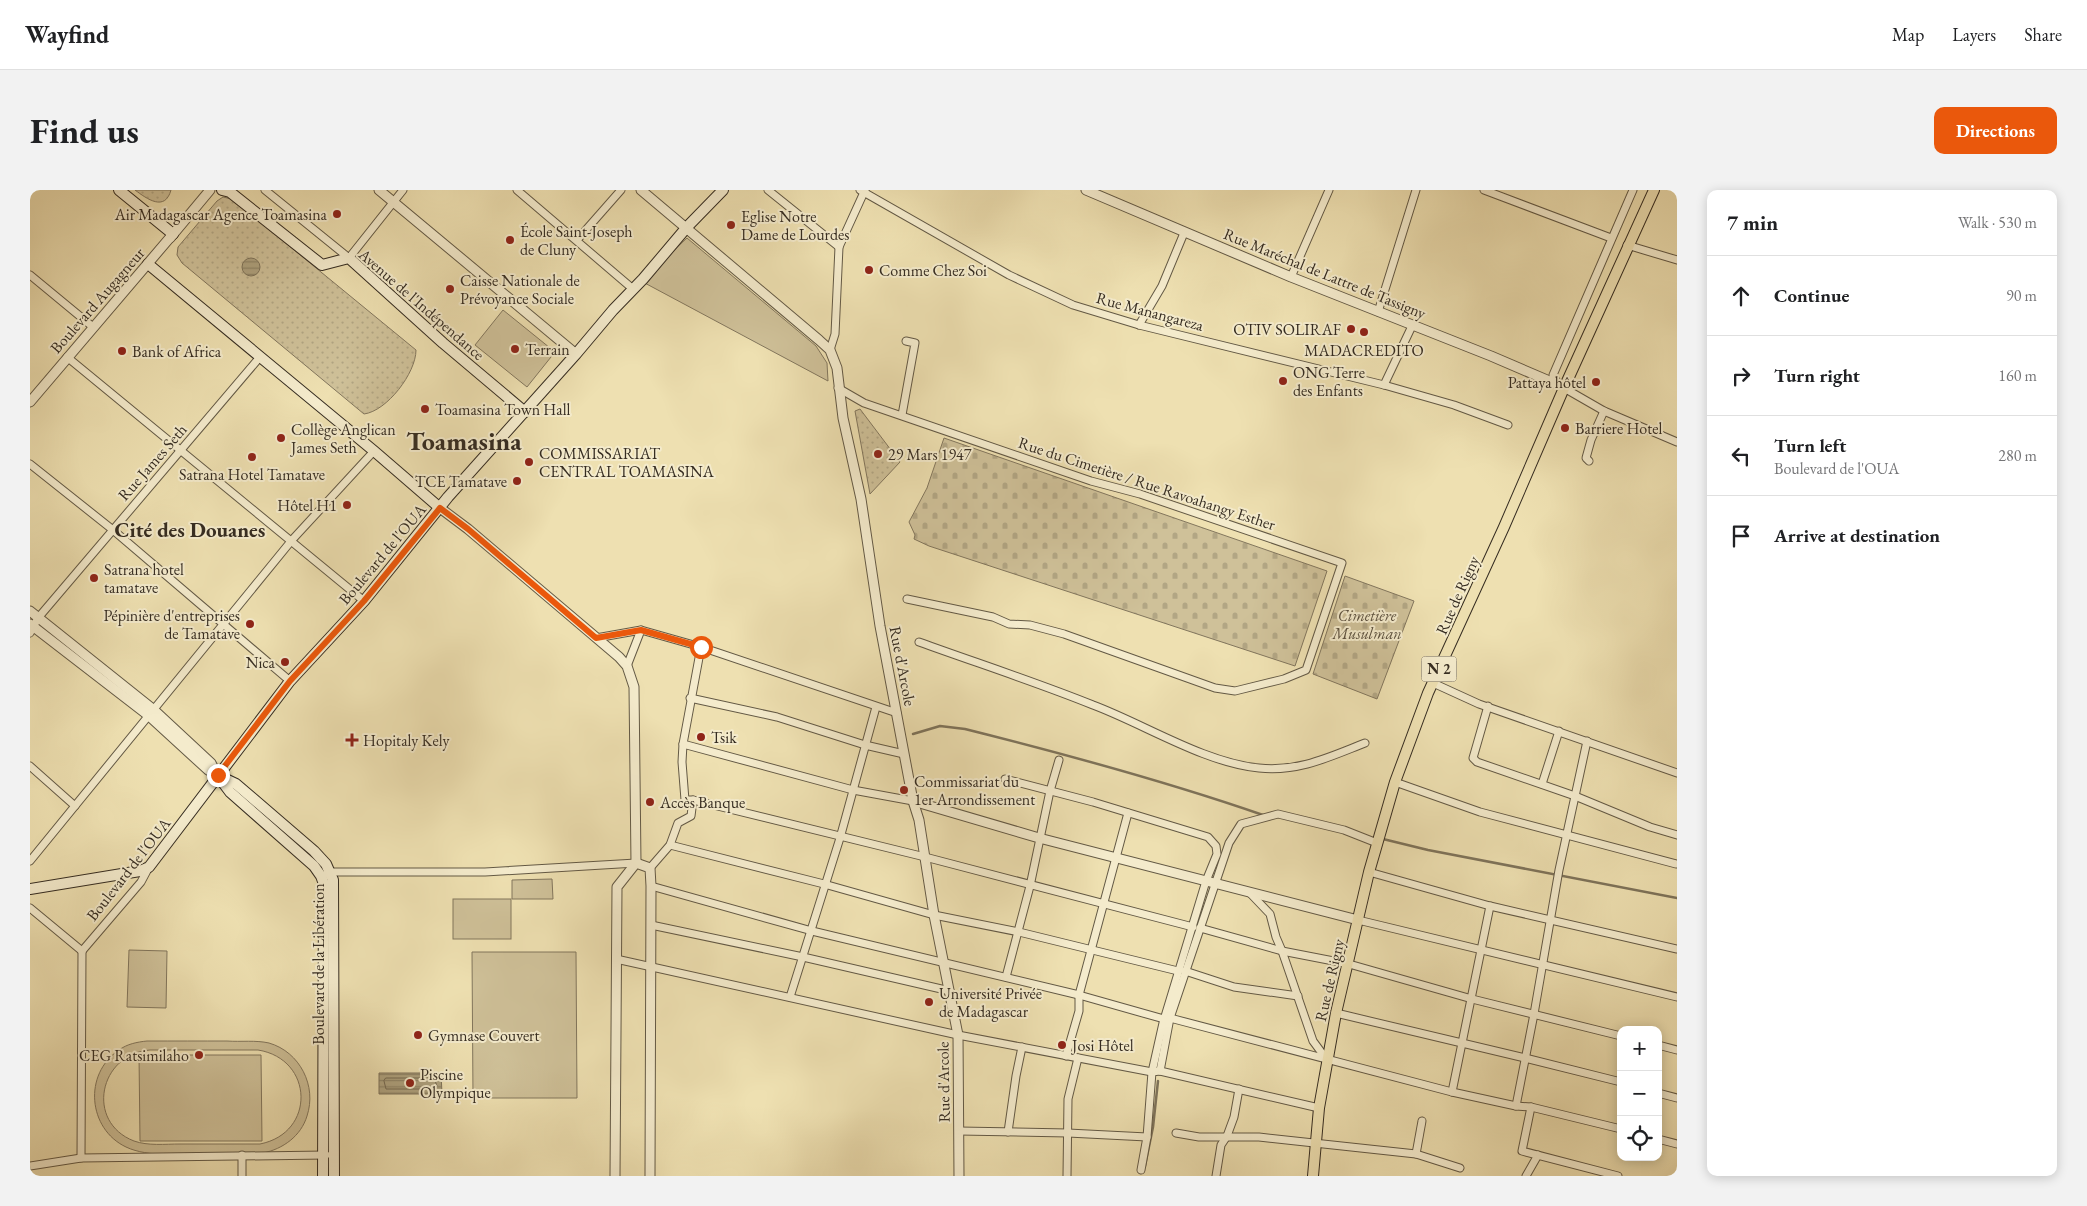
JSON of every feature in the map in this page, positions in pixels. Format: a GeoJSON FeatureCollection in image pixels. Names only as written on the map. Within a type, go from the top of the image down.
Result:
{"type":"FeatureCollection","features":[{"type":"Feature","properties":{"kind":"main road"},"geometry":{"type":"LineString","coordinates":[[119,190],[170,238]]}},
{"type":"Feature","properties":{"kind":"main road","name":"Avenue de l'Indépendance"},"geometry":{"type":"LineString","coordinates":[[222,190],[230,192],[322,265],[348,258],[524,412]]}},
{"type":"Feature","properties":{"kind":"main road","name":"Boulevard de l'OUA"},"geometry":{"type":"LineString","coordinates":[[149,867],[290,681],[364,601],[440,508],[576,354],[612,310],[723,190]]}},
{"type":"Feature","properties":{"kind":"main road","name":"Rue de Rigny"},"geometry":{"type":"LineString","coordinates":[[1313,1176],[1319,1108],[1336,1014],[1369,872],[1395,782],[1433,683],[1504,527],[1559,386],[1654,190]]}},
{"type":"Feature","properties":{"kind":"main road"},"geometry":{"type":"LineString","coordinates":[[148,264],[440,508]]}},
{"type":"Feature","properties":{"kind":"main road","name":"Boulevard de la Libération"},"geometry":{"type":"LineString","coordinates":[[218,775],[230,792],[314,866],[333,880],[328,1155],[323,1176]]}},
{"type":"Feature","properties":{"kind":"main road"},"geometry":{"type":"LineString","coordinates":[[30,890],[140,872],[149,867]]}},
{"type":"Feature","properties":{"kind":"main road","name":"Boulevard de la Libération"},"geometry":{"type":"LineString","coordinates":[[328,1155],[334,1176]]}},
{"type":"Feature","properties":{"kind":"street","name":"Boulevard Augagneur"},"geometry":{"type":"LineString","coordinates":[[30,402],[34,391],[94,327],[210,190]]}},
{"type":"Feature","properties":{"kind":"street"},"geometry":{"type":"LineString","coordinates":[[265,190],[348,258],[403,190]]}},
{"type":"Feature","properties":{"kind":"street"},"geometry":{"type":"LineString","coordinates":[[380,190],[576,354]]}},
{"type":"Feature","properties":{"kind":"street"},"geometry":{"type":"LineString","coordinates":[[516,190],[633,289]]}},
{"type":"Feature","properties":{"kind":"street"},"geometry":{"type":"LineString","coordinates":[[576,240],[621,190]]}},
{"type":"Feature","properties":{"kind":"street"},"geometry":{"type":"LineString","coordinates":[[641,190],[830,350],[835,334],[839,247],[862,191]]}},
{"type":"Feature","properties":{"kind":"street"},"geometry":{"type":"LineString","coordinates":[[768,190],[839,247]]}},
{"type":"Feature","properties":{"kind":"street","name":"Rue Maréchal de Lattre de Tassigny"},"geometry":{"type":"LineString","coordinates":[[1086,190],[1291,277],[1491,356],[1559,386]]}},
{"type":"Feature","properties":{"kind":"street"},"geometry":{"type":"LineString","coordinates":[[1291,277],[1329,190]]}},
{"type":"Feature","properties":{"kind":"street"},"geometry":{"type":"LineString","coordinates":[[1378,312],[1416,190]]}},
{"type":"Feature","properties":{"kind":"street"},"geometry":{"type":"LineString","coordinates":[[1484,190],[1611,238]]}},
{"type":"Feature","properties":{"kind":"street"},"geometry":{"type":"LineString","coordinates":[[1633,190],[1552,375],[1559,386],[1604,411],[1677,442]]}},
{"type":"Feature","properties":{"kind":"street","name":"Rue Manangareza"},"geometry":{"type":"LineString","coordinates":[[862,191],[1009,275],[1073,305],[1139,325],[1384,385],[1454,405],[1508,425]]}},
{"type":"Feature","properties":{"kind":"street"},"geometry":{"type":"LineString","coordinates":[[1139,325],[1162,286],[1184,232]]}},
{"type":"Feature","properties":{"kind":"street"},"geometry":{"type":"LineString","coordinates":[[1627,245],[1677,260]]}},
{"type":"Feature","properties":{"kind":"street"},"geometry":{"type":"LineString","coordinates":[[30,275],[94,327]]}},
{"type":"Feature","properties":{"kind":"street"},"geometry":{"type":"LineString","coordinates":[[1384,385],[1412,326]]}},
{"type":"Feature","properties":{"kind":"street"},"geometry":{"type":"LineString","coordinates":[[902,415],[915,344],[906,341]]}},
{"type":"Feature","properties":{"kind":"street","name":"Rue d'Arcole"},"geometry":{"type":"LineString","coordinates":[[830,350],[837,368],[838,388],[861,499],[880,626],[913,801],[919,820],[934,915],[958,1035],[959,1176]]}},
{"type":"Feature","properties":{"kind":"street"},"geometry":{"type":"LineString","coordinates":[[67,357],[182,449],[364,601]]}},
{"type":"Feature","properties":{"kind":"street","name":"Rue James Seth"},"geometry":{"type":"LineString","coordinates":[[31,628],[260,357]]}},
{"type":"Feature","properties":{"kind":"street","name":"Rue du Cimetière / Rue Ravoahangy Esther"},"geometry":{"type":"LineString","coordinates":[[838,388],[864,403],[1091,481],[1140,494],[1342,562],[1306,670],[1284,679],[1235,691],[1215,688],[1064,634],[1030,625],[1008,624],[993,617],[907,599]]}},
{"type":"Feature","properties":{"kind":"street"},"geometry":{"type":"LineString","coordinates":[[1589,461],[1586,458],[1591,440],[1604,411]]}},
{"type":"Feature","properties":{"kind":"street"},"geometry":{"type":"LineString","coordinates":[[30,861],[292,540],[374,451]]}},
{"type":"Feature","properties":{"kind":"street"},"geometry":{"type":"LineString","coordinates":[[30,464],[113,530],[290,681]]}},
{"type":"Feature","properties":{"kind":"street"},"geometry":{"type":"LineString","coordinates":[[440,508],[468,529],[619,657],[627,666],[634,687],[636,863],[616,887],[615,1176]]}},
{"type":"Feature","properties":{"kind":"street","name":"Boulevard de la Libération"},"geometry":{"type":"LineString","coordinates":[[30,611],[211,763],[218,775]]}},
{"type":"Feature","properties":{"kind":"street","name":"Boulevard de la Libération"},"geometry":{"type":"LineString","coordinates":[[31,628],[152,713]]}},
{"type":"Feature","properties":{"kind":"street"},"geometry":{"type":"LineString","coordinates":[[596,638],[641,630],[701,647],[897,713]]}},
{"type":"Feature","properties":{"kind":"street"},"geometry":{"type":"LineString","coordinates":[[627,666],[641,630]]}},
{"type":"Feature","properties":{"kind":"street"},"geometry":{"type":"LineString","coordinates":[[918,642],[1094,705],[1224,761],[1260,768],[1290,768],[1312,764],[1365,743]]}},
{"type":"Feature","properties":{"kind":"street"},"geometry":{"type":"LineString","coordinates":[[701,647],[690,698],[683,744],[682,762],[685,800],[693,800],[840,838],[925,857],[1030,886],[1282,950],[1348,964],[1472,999],[1617,1035]]}},
{"type":"Feature","properties":{"kind":"street"},"geometry":{"type":"LineString","coordinates":[[1433,683],[1488,706],[1677,773]]}},
{"type":"Feature","properties":{"kind":"street"},"geometry":{"type":"LineString","coordinates":[[690,698],[777,717],[865,745],[904,754]]}},
{"type":"Feature","properties":{"kind":"street"},"geometry":{"type":"LineString","coordinates":[[1488,706],[1473,758],[1477,762],[1575,796],[1650,827],[1677,835]]}},
{"type":"Feature","properties":{"kind":"street"},"geometry":{"type":"LineString","coordinates":[[790,997],[840,838],[876,707]]}},
{"type":"Feature","properties":{"kind":"street"},"geometry":{"type":"LineString","coordinates":[[1542,784],[1559,730]]}},
{"type":"Feature","properties":{"kind":"street"},"geometry":{"type":"LineString","coordinates":[[1516,1106],[1559,870],[1587,741]]}},
{"type":"Feature","properties":{"kind":"street"},"geometry":{"type":"LineString","coordinates":[[683,744],[854,790],[913,801],[1039,838],[1211,883],[1480,951],[1677,997]]}},
{"type":"Feature","properties":{"kind":"street"},"geometry":{"type":"LineString","coordinates":[[1006,977],[1019,932],[1039,838],[1059,760]]}},
{"type":"Feature","properties":{"kind":"street"},"geometry":{"type":"LineString","coordinates":[[30,766],[75,806]]}},
{"type":"Feature","properties":{"kind":"street"},"geometry":{"type":"LineString","coordinates":[[1005,780],[1050,791],[1208,837],[1216,846],[1217,854],[1211,883],[1167,1018],[1156,1072],[1141,1170]]}},
{"type":"Feature","properties":{"kind":"street"},"geometry":{"type":"LineString","coordinates":[[1395,782],[1480,812],[1676,864]]}},
{"type":"Feature","properties":{"kind":"street"},"geometry":{"type":"LineString","coordinates":[[650,1176],[650,868],[670,845],[678,823],[692,816],[693,800]]}},
{"type":"Feature","properties":{"kind":"street"},"geometry":{"type":"LineString","coordinates":[[1066,1056],[1079,1011],[1079,995],[1128,813]]}},
{"type":"Feature","properties":{"kind":"street"},"geometry":{"type":"LineString","coordinates":[[1211,883],[1241,824],[1259,818],[1278,814],[1344,830],[1377,843]]}},
{"type":"Feature","properties":{"kind":"street"},"geometry":{"type":"LineString","coordinates":[[670,845],[824,884],[934,915],[1019,932],[1091,951],[1182,971],[1234,987],[1298,996]]}},
{"type":"Feature","properties":{"kind":"street"},"geometry":{"type":"LineString","coordinates":[[326,874],[484,872],[636,863],[650,868]]}},
{"type":"Feature","properties":{"kind":"street","name":"Boulevard de l'OUA"},"geometry":{"type":"LineString","coordinates":[[82,951],[141,882],[149,867]]}},
{"type":"Feature","properties":{"kind":"street"},"geometry":{"type":"LineString","coordinates":[[1369,872],[1490,906],[1677,949]]}},
{"type":"Feature","properties":{"kind":"street"},"geometry":{"type":"LineString","coordinates":[[651,886],[812,931],[1079,995],[1452,1092],[1516,1106],[1531,1107],[1617,1128]]}},
{"type":"Feature","properties":{"kind":"street"},"geometry":{"type":"LineString","coordinates":[[1249,892],[1270,914],[1276,937],[1313,1041],[1327,1060]]}},
{"type":"Feature","properties":{"kind":"street"},"geometry":{"type":"LineString","coordinates":[[1452,1092],[1490,906]]}},
{"type":"Feature","properties":{"kind":"street"},"geometry":{"type":"LineString","coordinates":[[30,908],[82,951],[80,1158]]}},
{"type":"Feature","properties":{"kind":"street"},"geometry":{"type":"LineString","coordinates":[[651,926],[803,957],[950,991]]}},
{"type":"Feature","properties":{"kind":"street"},"geometry":{"type":"LineString","coordinates":[[616,959],[958,1035],[1156,1072],[1319,1108]]}},
{"type":"Feature","properties":{"kind":"street"},"geometry":{"type":"LineString","coordinates":[[1336,1014],[1617,1081]]}},
{"type":"Feature","properties":{"kind":"street"},"geometry":{"type":"LineString","coordinates":[[1662,1046],[1677,1050]]}},
{"type":"Feature","properties":{"kind":"street"},"geometry":{"type":"LineString","coordinates":[[1008,1132],[1022,1047]]}},
{"type":"Feature","properties":{"kind":"street"},"geometry":{"type":"LineString","coordinates":[[1067,1176],[1068,1099],[1078,1058]]}},
{"type":"Feature","properties":{"kind":"street"},"geometry":{"type":"LineString","coordinates":[[1216,1176],[1221,1144],[1227,1136],[1234,1117],[1239,1089]]}},
{"type":"Feature","properties":{"kind":"street"},"geometry":{"type":"LineString","coordinates":[[1662,1094],[1677,1098]]}},
{"type":"Feature","properties":{"kind":"street"},"geometry":{"type":"LineString","coordinates":[[1531,1107],[1522,1151],[1618,1176]]}},
{"type":"Feature","properties":{"kind":"street"},"geometry":{"type":"LineString","coordinates":[[1416,1154],[1422,1121]]}},
{"type":"Feature","properties":{"kind":"street"},"geometry":{"type":"LineString","coordinates":[[959,1131],[1147,1137]]}},
{"type":"Feature","properties":{"kind":"street"},"geometry":{"type":"LineString","coordinates":[[1176,1133],[1199,1136],[1317,1142],[1416,1154],[1460,1168]]}},
{"type":"Feature","properties":{"kind":"street"},"geometry":{"type":"LineString","coordinates":[[1662,1140],[1677,1144]]}},
{"type":"Feature","properties":{"kind":"street"},"geometry":{"type":"LineString","coordinates":[[242,1155],[242,1176]]}},
{"type":"Feature","properties":{"kind":"street"},"geometry":{"type":"LineString","coordinates":[[30,1166],[80,1158],[328,1155]]}},
{"type":"Feature","properties":{"kind":"street"},"geometry":{"type":"LineString","coordinates":[[1526,1176],[1538,1155]]}},
{"type":"Feature","properties":{"kind":"street"},"geometry":{"type":"LineString","coordinates":[[1585,1176],[1588,1168]]}},
{"type":"Feature","properties":{"kind":"green space"},"geometry":{"type":"Polygon","coordinates":[[[135,190],[171,190],[165,201],[155,202],[135,190]]]}},
{"type":"Feature","properties":{"kind":"green space"},"geometry":{"type":"Polygon","coordinates":[[[223,197],[232,199],[416,350],[415,359],[406,380],[399,390],[382,406],[364,414],[182,263],[177,255],[178,247],[217,201],[223,197]]]}},
{"type":"Feature","properties":{"kind":"green space"},"geometry":{"type":"Polygon","coordinates":[[[687,238],[816,346],[827,363],[828,381],[641,281],[687,238]]]}},
{"type":"Feature","properties":{"kind":"green space","name":"Terrain"},"geometry":{"type":"Polygon","coordinates":[[[503,310],[555,352],[527,387],[475,345],[503,310]]]}},
{"type":"Feature","properties":{"kind":"green space"},"geometry":{"type":"Polygon","coordinates":[[[860,409],[900,462],[870,494],[855,411],[860,409]]]}},
{"type":"Feature","properties":{"kind":"green space"},"geometry":{"type":"Polygon","coordinates":[[[944,438],[1327,571],[1295,666],[929,546],[914,539],[915,535],[909,522],[927,488],[944,438]]]}},
{"type":"Feature","properties":{"kind":"green space","name":"Cimetière Musulman"},"geometry":{"type":"Polygon","coordinates":[[[1345,576],[1414,601],[1377,699],[1313,674],[1345,576]]]}},
{"type":"Feature","properties":{"kind":"green space"},"geometry":{"type":"Polygon","coordinates":[[[552,879],[553,899],[512,899],[512,880],[552,879]]]}},
{"type":"Feature","properties":{"kind":"green space"},"geometry":{"type":"Polygon","coordinates":[[[453,899],[511,899],[511,939],[453,939],[453,899]]]}},
{"type":"Feature","properties":{"kind":"green space"},"geometry":{"type":"Polygon","coordinates":[[[129,950],[167,951],[166,1008],[127,1007],[129,950]]]}},
{"type":"Feature","properties":{"kind":"green space"},"geometry":{"type":"Polygon","coordinates":[[[472,952],[576,952],[577,1098],[473,1098],[472,952]]]}},
{"type":"Feature","properties":{"kind":"green space"},"geometry":{"type":"Polygon","coordinates":[[[147,1041],[254,1041],[280,1047],[297,1062],[308,1082],[310,1105],[304,1123],[296,1135],[284,1145],[263,1153],[155,1154],[126,1147],[113,1139],[104,1128],[98,1115],[95,1101],[95,1086],[107,1060],[125,1046],[147,1041]],[[150,1050],[133,1054],[119,1063],[110,1076],[104,1090],[104,1105],[109,1119],[119,1132],[134,1141],[145,1144],[260,1144],[278,1137],[291,1126],[299,1112],[301,1096],[298,1081],[290,1067],[276,1056],[258,1050],[150,1050]]]}},
{"type":"Feature","properties":{"kind":"green space"},"geometry":{"type":"Polygon","coordinates":[[[139,1055],[261,1055],[262,1141],[140,1141],[139,1055]]]}},
{"type":"Feature","properties":{"kind":"water"},"geometry":{"type":"Polygon","coordinates":[[[251,258],[259,263],[260,267],[255,275],[251,276],[243,271],[242,267],[247,259],[251,258]]]}},
{"type":"Feature","properties":{"kind":"water","name":"Piscine Olympique"},"geometry":{"type":"Polygon","coordinates":[[[379,1073],[441,1073],[442,1094],[379,1094],[379,1073]]]}},
{"type":"Feature","properties":{"kind":"waterway"},"geometry":{"type":"LineString","coordinates":[[913,734],[940,726],[965,729],[1115,769],[1263,815]]}},
{"type":"Feature","properties":{"kind":"waterway"},"geometry":{"type":"LineString","coordinates":[[1383,839],[1428,850],[1677,898]]}},
{"type":"Feature","properties":{"kind":"waterway"},"geometry":{"type":"LineString","coordinates":[[1183,968],[1204,907]]}},
{"type":"Feature","properties":{"kind":"waterway"},"geometry":{"type":"LineString","coordinates":[[1145,1166],[1153,1127],[1158,1081]]}},
{"type":"Feature","properties":{"kind":"place","name":"Air Madagascar Agence Toamasina"},"geometry":{"type":"Point","coordinates":[337,214]}},
{"type":"Feature","properties":{"kind":"place","name":"Eglise Notre Dame de Lourdes"},"geometry":{"type":"Point","coordinates":[731,225]}},
{"type":"Feature","properties":{"kind":"place","name":"École Saint-Joseph de Cluny"},"geometry":{"type":"Point","coordinates":[510,240]}},
{"type":"Feature","properties":{"kind":"place","name":"Comme Chez Soi"},"geometry":{"type":"Point","coordinates":[869,270]}},
{"type":"Feature","properties":{"kind":"place","name":"Caisse Nationale de Prévoyance Sociale"},"geometry":{"type":"Point","coordinates":[450,289]}},
{"type":"Feature","properties":{"kind":"place","name":"OTIV SOLIRAF"},"geometry":{"type":"Point","coordinates":[1351,329]}},
{"type":"Feature","properties":{"kind":"place","name":"MADACREDITO"},"geometry":{"type":"Point","coordinates":[1364,332]}},
{"type":"Feature","properties":{"kind":"place","name":"Terrain"},"geometry":{"type":"Point","coordinates":[515,349]}},
{"type":"Feature","properties":{"kind":"place","name":"Bank of Africa"},"geometry":{"type":"Point","coordinates":[122,351]}},
{"type":"Feature","properties":{"kind":"place","name":"ONG Terre des Enfants"},"geometry":{"type":"Point","coordinates":[1283,381]}},
{"type":"Feature","properties":{"kind":"place","name":"Pattaya hôtel"},"geometry":{"type":"Point","coordinates":[1596,382]}},
{"type":"Feature","properties":{"kind":"place","name":"Toamasina Town Hall"},"geometry":{"type":"Point","coordinates":[425,409]}},
{"type":"Feature","properties":{"kind":"place","name":"Barriere Hotel"},"geometry":{"type":"Point","coordinates":[1565,428]}},
{"type":"Feature","properties":{"kind":"place","name":"Collège Anglican James Seth"},"geometry":{"type":"Point","coordinates":[281,438]}},
{"type":"Feature","properties":{"kind":"place","name":"29 Mars 1947"},"geometry":{"type":"Point","coordinates":[878,454]}},
{"type":"Feature","properties":{"kind":"place","name":"Satrana Hotel Tamatave"},"geometry":{"type":"Point","coordinates":[252,457]}},
{"type":"Feature","properties":{"kind":"place","name":"COMMISSARIAT CENTRAL TOAMASINA"},"geometry":{"type":"Point","coordinates":[529,462]}},
{"type":"Feature","properties":{"kind":"place","name":"TCE Tamatave"},"geometry":{"type":"Point","coordinates":[517,481]}},
{"type":"Feature","properties":{"kind":"place","name":"Hôtel H1"},"geometry":{"type":"Point","coordinates":[347,505]}},
{"type":"Feature","properties":{"kind":"place","name":"Satrana hotel tamatave"},"geometry":{"type":"Point","coordinates":[94,578]}},
{"type":"Feature","properties":{"kind":"place","name":"Pépinière d'entreprises de Tamatave"},"geometry":{"type":"Point","coordinates":[250,624]}},
{"type":"Feature","properties":{"kind":"place","name":"Nica"},"geometry":{"type":"Point","coordinates":[285,662]}},
{"type":"Feature","properties":{"kind":"place","name":"Tsik"},"geometry":{"type":"Point","coordinates":[701,737]}},
{"type":"Feature","properties":{"kind":"place","name":"Hopitaly Kely"},"geometry":{"type":"Point","coordinates":[352,740]}},
{"type":"Feature","properties":{"kind":"place","name":"Commissariat du 1er Arrondissement"},"geometry":{"type":"Point","coordinates":[904,790]}},
{"type":"Feature","properties":{"kind":"place","name":"Accès Banque"},"geometry":{"type":"Point","coordinates":[650,802]}},
{"type":"Feature","properties":{"kind":"place","name":"Université Privée de Madagascar"},"geometry":{"type":"Point","coordinates":[929,1002]}},
{"type":"Feature","properties":{"kind":"place","name":"Gymnase Couvert"},"geometry":{"type":"Point","coordinates":[418,1035]}},
{"type":"Feature","properties":{"kind":"place","name":"Josi Hôtel"},"geometry":{"type":"Point","coordinates":[1062,1045]}},
{"type":"Feature","properties":{"kind":"place","name":"CEG Ratsimilaho"},"geometry":{"type":"Point","coordinates":[199,1055]}},
{"type":"Feature","properties":{"kind":"place","name":"Piscine Olympique"},"geometry":{"type":"Point","coordinates":[410,1083]}},
{"type":"Feature","properties":{"kind":"district","name":"Toamasina"},"geometry":{"type":"Point","coordinates":[464,441]}},
{"type":"Feature","properties":{"kind":"district","name":"Cité des Douanes"},"geometry":{"type":"Point","coordinates":[190,530]}},
{"type":"Feature","properties":{"kind":"route"},"geometry":{"type":"LineString","coordinates":[[218,775],[290,681],[364,601],[440,508],[468,529],[596,638],[641,630],[701,647]]}}]}
